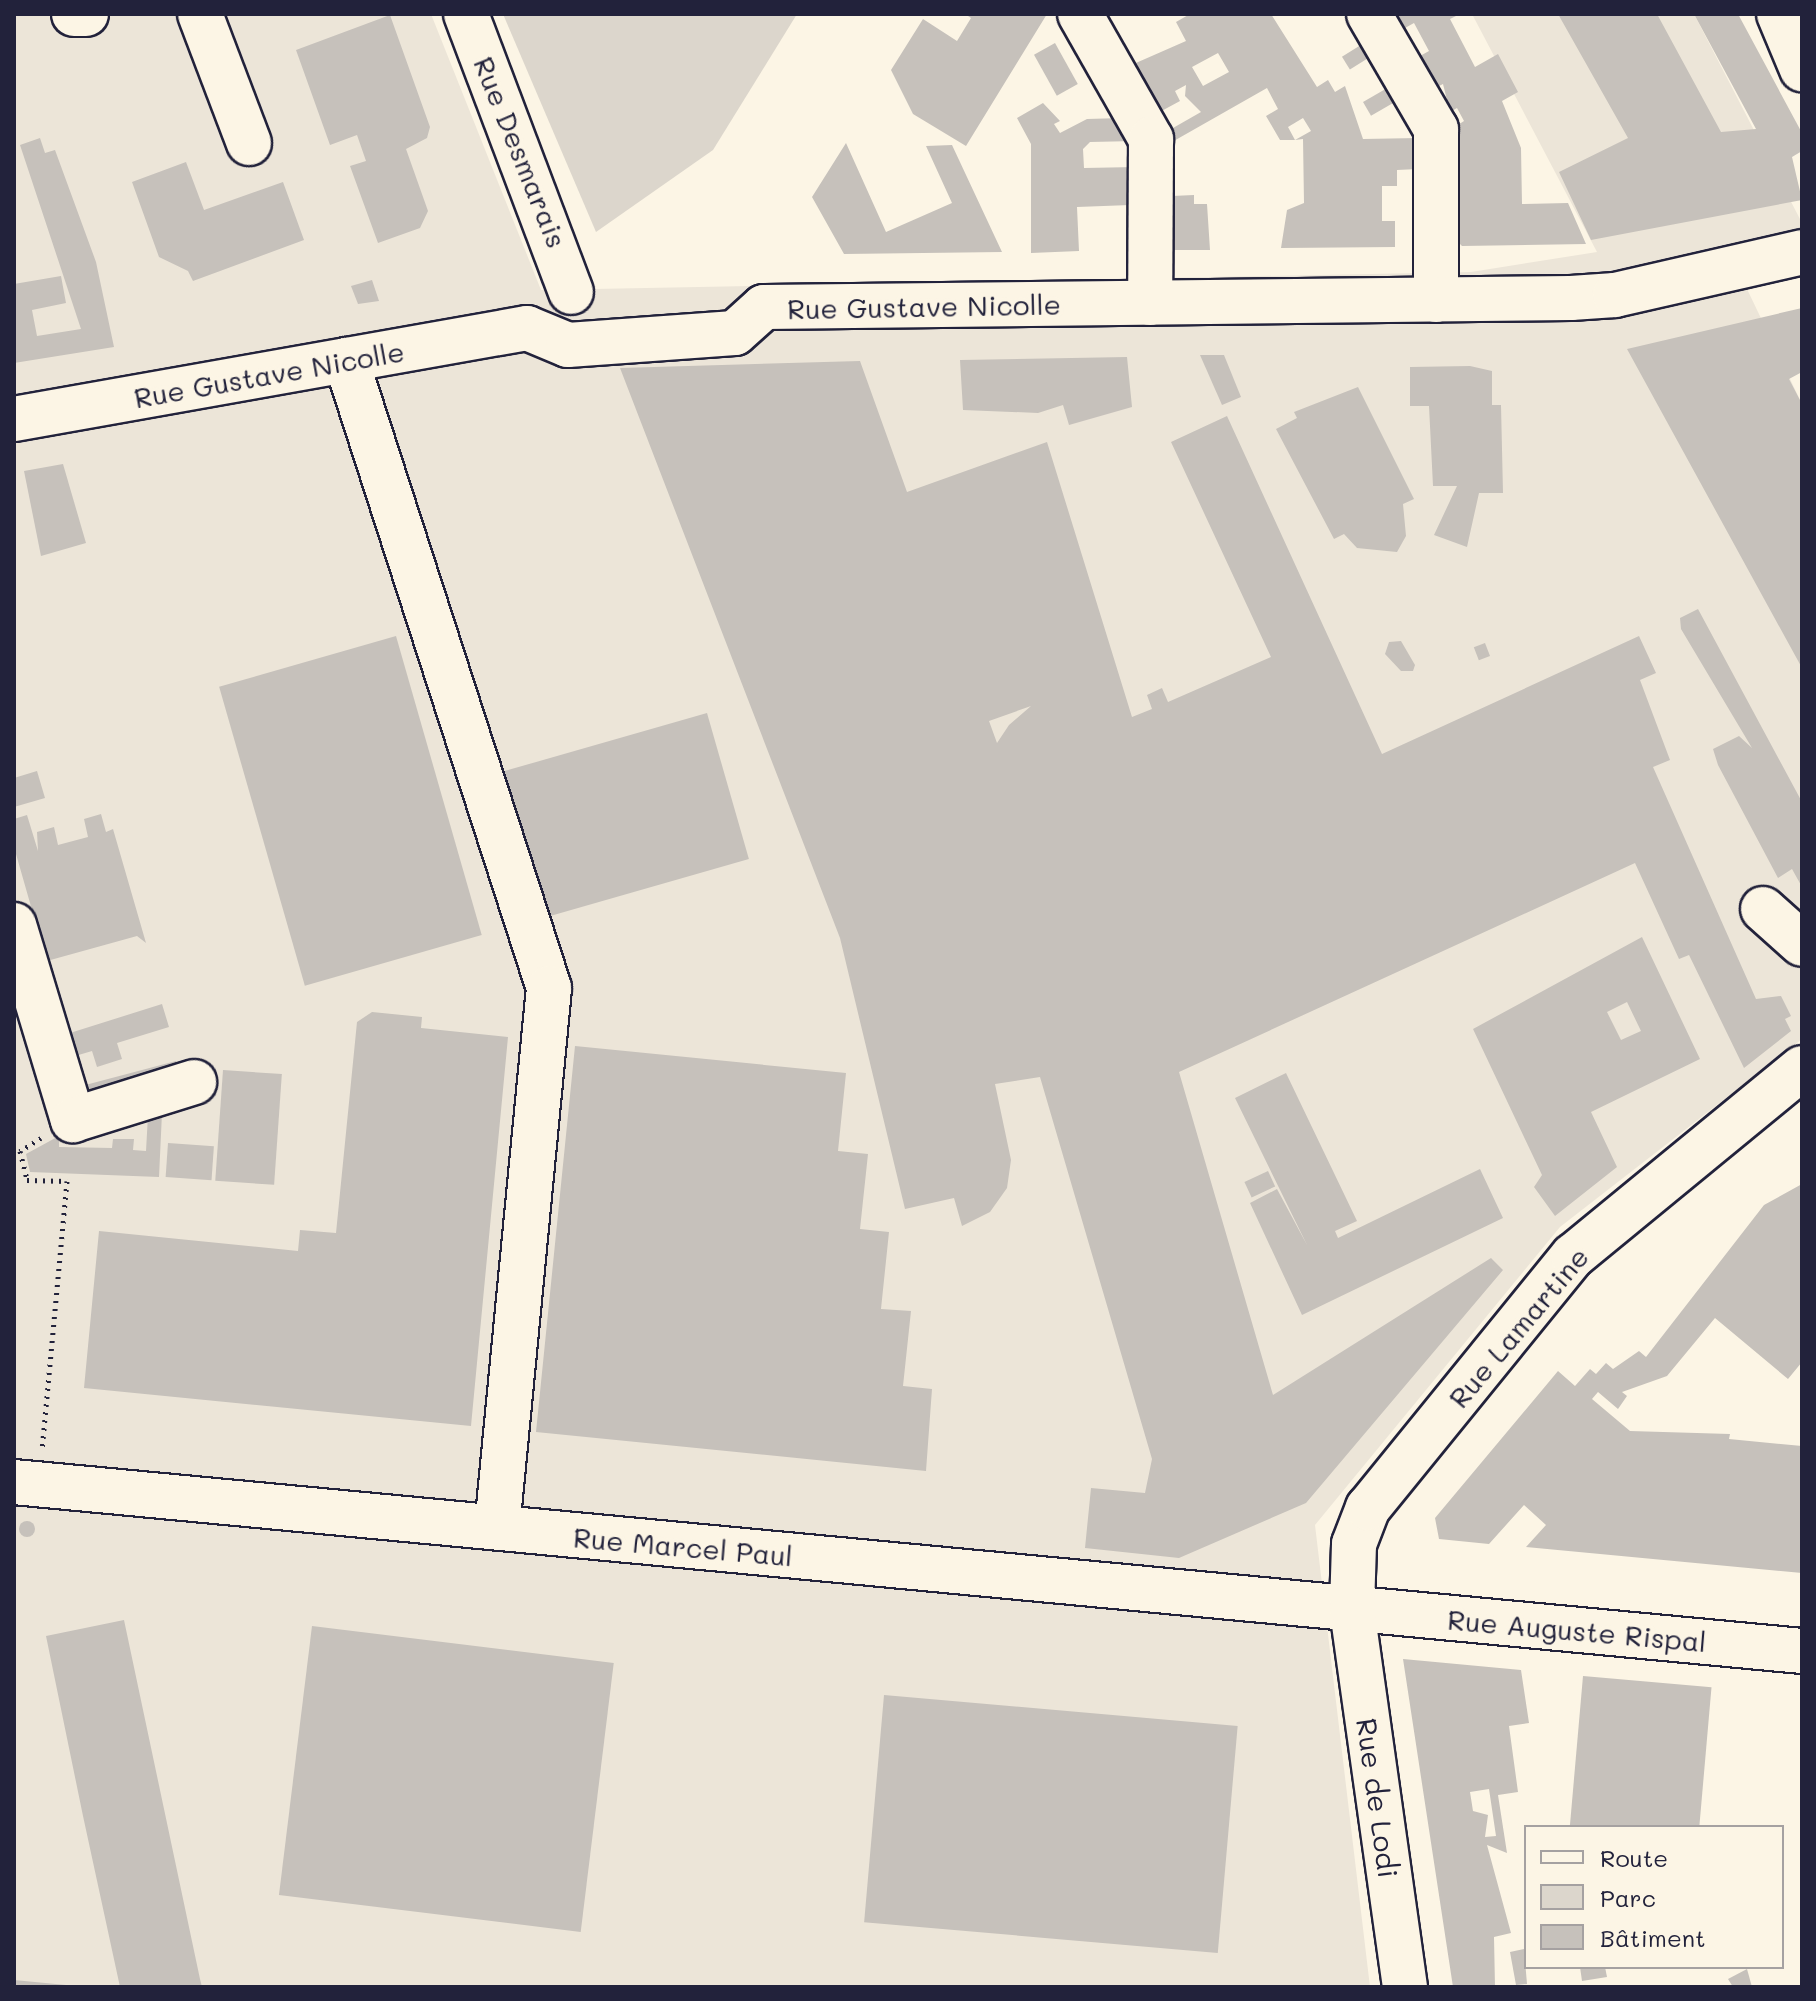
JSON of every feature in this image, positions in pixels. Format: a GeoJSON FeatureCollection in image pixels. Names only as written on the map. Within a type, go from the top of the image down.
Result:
{"type":"FeatureCollection","features":[{"type":"Feature","properties":{"kind":"street"},"geometry":{"type":"LineString","coordinates":[[74,14],[86,14]]}},
{"type":"Feature","properties":{"kind":"street"},"geometry":{"type":"LineString","coordinates":[[200,14],[249,143]]}},
{"type":"Feature","properties":{"kind":"street","name":"Rue Desmarais"},"geometry":{"type":"LineString","coordinates":[[466,14],[571,292]]}},
{"type":"Feature","properties":{"kind":"street"},"geometry":{"type":"LineString","coordinates":[[1080,14],[1151,139],[1150,303]]}},
{"type":"Feature","properties":{"kind":"street"},"geometry":{"type":"LineString","coordinates":[[1369,14],[1436,129],[1436,300]]}},
{"type":"Feature","properties":{"kind":"street"},"geometry":{"type":"LineString","coordinates":[[1787,19],[1802,69]]}},
{"type":"Feature","properties":{"kind":"street","name":"Rue Gustave Nicolle"},"geometry":{"type":"LineString","coordinates":[[14,419],[513,331],[568,345],[735,333],[764,307],[1436,300],[1615,295],[1802,252]]}},
{"type":"Feature","properties":{"kind":"street"},"geometry":{"type":"LineString","coordinates":[[346,360],[549,988],[497,1528]]}},
{"type":"Feature","properties":{"kind":"street"},"geometry":{"type":"LineString","coordinates":[[1763,909],[1802,944]]}},
{"type":"Feature","properties":{"kind":"street"},"geometry":{"type":"LineString","coordinates":[[14,925],[73,1120],[194,1082]]}},
{"type":"Feature","properties":{"kind":"street","name":"Rue Lamartine"},"geometry":{"type":"LineString","coordinates":[[1352,1608],[1354,1544],[1368,1508],[1573,1256],[1802,1068]]}},
{"type":"Feature","properties":{"kind":"street","name":"Rue Marcel Paul"},"geometry":{"type":"LineString","coordinates":[[26,1483],[1352,1608]]}},
{"type":"Feature","properties":{"kind":"street","name":"Rue Auguste Rispal"},"geometry":{"type":"LineString","coordinates":[[1352,1608],[1802,1651]]}},
{"type":"Feature","properties":{"kind":"street","name":"Rue de Lodi"},"geometry":{"type":"LineString","coordinates":[[1352,1608],[1405,1987]]}},
{"type":"Feature","properties":{"kind":"path"},"geometry":{"type":"LineString","coordinates":[[26,1483],[67,1181],[27,1180],[20,1151],[73,1120]]}},
{"type":"Feature","properties":{"kind":"shaded area"},"geometry":{"type":"Polygon","coordinates":[[[14,14],[431,14],[541,290],[1471,272],[1597,252],[1472,14],[1694,14],[1802,223],[1802,276],[1747,289],[1802,404],[1802,1039],[1560,1227],[1315,1525],[1370,1987],[14,1987],[14,14]]]}},
{"type":"Feature","properties":{"kind":"green space"},"geometry":{"type":"Polygon","coordinates":[[[503,14],[797,14],[713,150],[596,232],[503,14]]]}},
{"type":"Feature","properties":{"kind":"building"},"geometry":{"type":"Polygon","coordinates":[[[965,14],[1047,14],[966,146],[913,114],[891,70],[923,19],[957,41],[971,18],[965,14]]]}},
{"type":"Feature","properties":{"kind":"building"},"geometry":{"type":"Polygon","coordinates":[[[1190,14],[1271,14],[1317,87],[1328,80],[1335,92],[1345,86],[1363,139],[1418,138],[1418,169],[1397,170],[1397,186],[1382,186],[1382,221],[1395,221],[1395,247],[1281,248],[1287,210],[1304,203],[1303,139],[1295,140],[1280,140],[1266,116],[1278,109],[1267,88],[1172,142],[1166,132],[1201,112],[1185,96],[1186,85],[1175,91],[1180,101],[1156,114],[1129,66],[1186,41],[1176,22],[1190,14]],[[1218,53],[1192,67],[1203,86],[1229,72],[1218,53]],[[1303,118],[1288,127],[1295,140],[1311,131],[1303,118]]]}},
{"type":"Feature","properties":{"kind":"building"},"geometry":{"type":"Polygon","coordinates":[[[1393,14],[1460,14],[1450,19],[1475,67],[1498,54],[1518,92],[1502,101],[1521,148],[1522,204],[1568,203],[1586,244],[1462,246],[1454,238],[1450,130],[1464,121],[1457,108],[1450,112],[1443,84],[1437,87],[1420,56],[1429,51],[1414,23],[1396,33],[1393,14]]]}},
{"type":"Feature","properties":{"kind":"building"},"geometry":{"type":"Polygon","coordinates":[[[1558,14],[1657,14],[1721,132],[1756,129],[1694,14],[1738,14],[1802,133],[1802,151],[1792,157],[1802,200],[1591,240],[1559,172],[1628,138],[1558,14]]]}},
{"type":"Feature","properties":{"kind":"building"},"geometry":{"type":"Polygon","coordinates":[[[390,15],[430,127],[427,138],[406,149],[428,211],[420,228],[378,243],[350,166],[366,161],[357,135],[330,145],[296,50],[390,15]]]}},
{"type":"Feature","properties":{"kind":"building"},"geometry":{"type":"Polygon","coordinates":[[[1055,43],[1078,84],[1057,96],[1034,55],[1055,43]]]}},
{"type":"Feature","properties":{"kind":"building"},"geometry":{"type":"Polygon","coordinates":[[[1364,43],[1372,56],[1350,69],[1342,57],[1364,43]]]}},
{"type":"Feature","properties":{"kind":"building"},"geometry":{"type":"Polygon","coordinates":[[[1389,87],[1397,101],[1371,116],[1363,102],[1389,87]]]}},
{"type":"Feature","properties":{"kind":"building"},"geometry":{"type":"Polygon","coordinates":[[[1043,103],[1060,121],[1054,124],[1060,133],[1087,119],[1122,118],[1136,141],[1090,142],[1083,149],[1084,168],[1136,167],[1130,205],[1077,207],[1079,251],[1031,253],[1031,144],[1017,118],[1043,103]]]}},
{"type":"Feature","properties":{"kind":"building"},"geometry":{"type":"Polygon","coordinates":[[[40,138],[45,153],[55,150],[96,262],[114,347],[14,363],[14,284],[61,276],[66,303],[32,310],[37,336],[81,329],[20,145],[40,138]]]}},
{"type":"Feature","properties":{"kind":"building"},"geometry":{"type":"Polygon","coordinates":[[[846,143],[886,232],[952,203],[926,146],[952,145],[1002,252],[844,254],[812,197],[846,143]]]}},
{"type":"Feature","properties":{"kind":"building"},"geometry":{"type":"Polygon","coordinates":[[[186,162],[204,210],[283,182],[304,240],[193,281],[188,271],[159,257],[132,182],[186,162]]]}},
{"type":"Feature","properties":{"kind":"building"},"geometry":{"type":"Polygon","coordinates":[[[1194,195],[1194,204],[1207,204],[1210,250],[1173,250],[1172,196],[1194,195]]]}},
{"type":"Feature","properties":{"kind":"building"},"geometry":{"type":"Polygon","coordinates":[[[372,280],[379,301],[358,304],[351,286],[372,280]]]}},
{"type":"Feature","properties":{"kind":"building"},"geometry":{"type":"Polygon","coordinates":[[[1802,308],[1802,372],[1789,379],[1802,404],[1802,668],[1627,349],[1802,308]]]}},
{"type":"Feature","properties":{"kind":"building"},"geometry":{"type":"Polygon","coordinates":[[[1200,355],[1224,355],[1241,397],[1222,405],[1200,355]]]}},
{"type":"Feature","properties":{"kind":"building"},"geometry":{"type":"Polygon","coordinates":[[[1127,357],[1132,407],[1069,425],[1063,405],[1038,413],[963,410],[960,360],[1127,357]]]}},
{"type":"Feature","properties":{"kind":"building"},"geometry":{"type":"Polygon","coordinates":[[[860,361],[907,492],[1047,442],[1132,717],[1152,709],[1147,695],[1162,688],[1168,702],[1271,657],[1171,442],[1227,416],[1382,754],[1639,636],[1656,673],[1640,680],[1670,760],[1653,767],[1756,999],[1781,996],[1791,1016],[1785,1019],[1791,1031],[1744,1068],[1689,955],[1679,959],[1635,863],[1179,1072],[1273,1395],[1491,1258],[1503,1270],[1306,1503],[1179,1558],[1085,1548],[1091,1488],[1145,1493],[1152,1459],[1040,1077],[995,1084],[1011,1160],[1007,1188],[990,1212],[962,1226],[954,1198],[905,1209],[840,938],[620,368],[860,361]],[[1031,706],[989,721],[997,743],[1009,725],[1031,706]]]}},
{"type":"Feature","properties":{"kind":"building"},"geometry":{"type":"Polygon","coordinates":[[[1470,366],[1492,371],[1492,405],[1501,405],[1503,493],[1479,493],[1467,547],[1434,535],[1457,486],[1433,486],[1429,406],[1410,406],[1410,367],[1470,366]]]}},
{"type":"Feature","properties":{"kind":"building"},"geometry":{"type":"Polygon","coordinates":[[[1358,387],[1414,499],[1403,504],[1406,536],[1397,552],[1357,548],[1344,534],[1334,539],[1276,429],[1297,418],[1294,412],[1358,387]]]}},
{"type":"Feature","properties":{"kind":"building"},"geometry":{"type":"Polygon","coordinates":[[[63,464],[86,543],[41,556],[24,471],[63,464]]]}},
{"type":"Feature","properties":{"kind":"building"},"geometry":{"type":"Polygon","coordinates":[[[1698,609],[1802,802],[1802,887],[1792,869],[1778,878],[1718,765],[1713,749],[1739,736],[1752,748],[1681,629],[1680,618],[1698,609]]]}},
{"type":"Feature","properties":{"kind":"building"},"geometry":{"type":"Polygon","coordinates":[[[396,636],[482,935],[305,986],[219,687],[396,636]]]}},
{"type":"Feature","properties":{"kind":"building"},"geometry":{"type":"Polygon","coordinates":[[[1401,641],[1415,665],[1413,671],[1401,671],[1385,654],[1389,642],[1401,641]]]}},
{"type":"Feature","properties":{"kind":"building"},"geometry":{"type":"Polygon","coordinates":[[[1485,643],[1490,656],[1479,660],[1474,647],[1485,643]]]}},
{"type":"Feature","properties":{"kind":"building"},"geometry":{"type":"Polygon","coordinates":[[[707,713],[749,859],[543,918],[501,772],[707,713]]]}},
{"type":"Feature","properties":{"kind":"building"},"geometry":{"type":"Polygon","coordinates":[[[37,771],[45,798],[14,807],[14,778],[37,771]]]}},
{"type":"Feature","properties":{"kind":"building"},"geometry":{"type":"Polygon","coordinates":[[[101,814],[106,832],[113,829],[146,943],[137,936],[36,964],[42,945],[14,847],[14,819],[27,815],[38,851],[37,832],[54,827],[58,845],[88,837],[84,819],[101,814]]]}},
{"type":"Feature","properties":{"kind":"building"},"geometry":{"type":"Polygon","coordinates":[[[1642,937],[1700,1059],[1591,1112],[1617,1167],[1555,1216],[1534,1187],[1542,1175],[1473,1029],[1642,937]],[[1627,1002],[1607,1012],[1621,1040],[1641,1031],[1627,1002]]]}},
{"type":"Feature","properties":{"kind":"building"},"geometry":{"type":"Polygon","coordinates":[[[162,1004],[169,1027],[117,1043],[122,1059],[97,1067],[92,1051],[65,1059],[53,1022],[65,1018],[70,1033],[162,1004]]]}},
{"type":"Feature","properties":{"kind":"building"},"geometry":{"type":"Polygon","coordinates":[[[372,1012],[422,1017],[421,1028],[508,1037],[471,1426],[84,1388],[99,1231],[298,1251],[300,1230],[336,1233],[357,1022],[372,1012]]]}},
{"type":"Feature","properties":{"kind":"building"},"geometry":{"type":"Polygon","coordinates":[[[575,1046],[846,1073],[838,1151],[868,1154],[860,1229],[889,1232],[881,1309],[911,1311],[903,1386],[932,1389],[926,1471],[536,1432],[575,1046]]]}},
{"type":"Feature","properties":{"kind":"building"},"geometry":{"type":"Polygon","coordinates":[[[176,1061],[182,1080],[81,1111],[74,1088],[176,1061]]]}},
{"type":"Feature","properties":{"kind":"building"},"geometry":{"type":"Polygon","coordinates":[[[216,1069],[216,1096],[162,1113],[159,1177],[30,1172],[26,1154],[59,1136],[59,1147],[112,1148],[113,1139],[134,1139],[133,1150],[146,1151],[148,1115],[196,1076],[216,1069]]]}},
{"type":"Feature","properties":{"kind":"building"},"geometry":{"type":"Polygon","coordinates":[[[223,1070],[282,1074],[274,1185],[215,1181],[223,1070]]]}},
{"type":"Feature","properties":{"kind":"building"},"geometry":{"type":"Polygon","coordinates":[[[1286,1073],[1357,1221],[1335,1231],[1338,1238],[1480,1169],[1503,1218],[1302,1315],[1250,1203],[1277,1189],[1307,1245],[1235,1098],[1286,1073]]]}},
{"type":"Feature","properties":{"kind":"building"},"geometry":{"type":"Polygon","coordinates":[[[168,1143],[214,1146],[212,1180],[166,1177],[168,1143]]]}},
{"type":"Feature","properties":{"kind":"building"},"geometry":{"type":"Polygon","coordinates":[[[1268,1171],[1275,1186],[1252,1197],[1244,1182],[1268,1171]]]}},
{"type":"Feature","properties":{"kind":"building"},"geometry":{"type":"Polygon","coordinates":[[[1802,1184],[1802,1362],[1788,1379],[1715,1318],[1667,1376],[1622,1392],[1627,1396],[1618,1409],[1598,1392],[1592,1399],[1630,1431],[1730,1434],[1729,1439],[1802,1446],[1802,1573],[1526,1547],[1546,1525],[1524,1505],[1489,1544],[1439,1539],[1435,1518],[1558,1371],[1575,1386],[1590,1369],[1596,1374],[1606,1363],[1613,1369],[1639,1351],[1646,1357],[1764,1205],[1802,1184]]]}},
{"type":"Feature","properties":{"kind":"building"},"geometry":{"type":"Polygon","coordinates":[[[27,1521],[33,1523],[33,1535],[27,1537],[21,1535],[19,1529],[21,1523],[27,1521]]]}},
{"type":"Feature","properties":{"kind":"building"},"geometry":{"type":"Polygon","coordinates":[[[124,1620],[202,1987],[120,1987],[83,1816],[46,1636],[124,1620]]]}},
{"type":"Feature","properties":{"kind":"building"},"geometry":{"type":"Polygon","coordinates":[[[312,1626],[614,1663],[581,1932],[279,1895],[312,1626]]]}},
{"type":"Feature","properties":{"kind":"building"},"geometry":{"type":"Polygon","coordinates":[[[1403,1659],[1521,1670],[1529,1723],[1509,1726],[1518,1792],[1498,1795],[1507,1853],[1487,1845],[1511,1933],[1494,1937],[1495,1987],[1453,1987],[1403,1659]],[[1489,1789],[1470,1792],[1473,1811],[1488,1815],[1485,1837],[1496,1836],[1489,1789]]]}},
{"type":"Feature","properties":{"kind":"building"},"geometry":{"type":"Polygon","coordinates":[[[1583,1676],[1712,1687],[1699,1825],[1570,1825],[1583,1676]]]}},
{"type":"Feature","properties":{"kind":"building"},"geometry":{"type":"Polygon","coordinates":[[[884,1695],[1238,1726],[1218,1953],[864,1922],[884,1695]]]}},
{"type":"Feature","properties":{"kind":"building"},"geometry":{"type":"Polygon","coordinates":[[[1524,1949],[1527,1984],[1516,1985],[1510,1952],[1524,1949]]]}},
{"type":"Feature","properties":{"kind":"building"},"geometry":{"type":"Polygon","coordinates":[[[1580,1969],[1605,1969],[1607,1977],[1582,1981],[1580,1969]]]}},
{"type":"Feature","properties":{"kind":"building"},"geometry":{"type":"Polygon","coordinates":[[[1747,1969],[1752,1987],[1733,1987],[1728,1979],[1747,1969]]]}},
{"type":"Feature","properties":{"kind":"building"},"geometry":{"type":"Polygon","coordinates":[[[14,1980],[66,1985],[66,1987],[14,1987],[14,1980]]]}}]}
